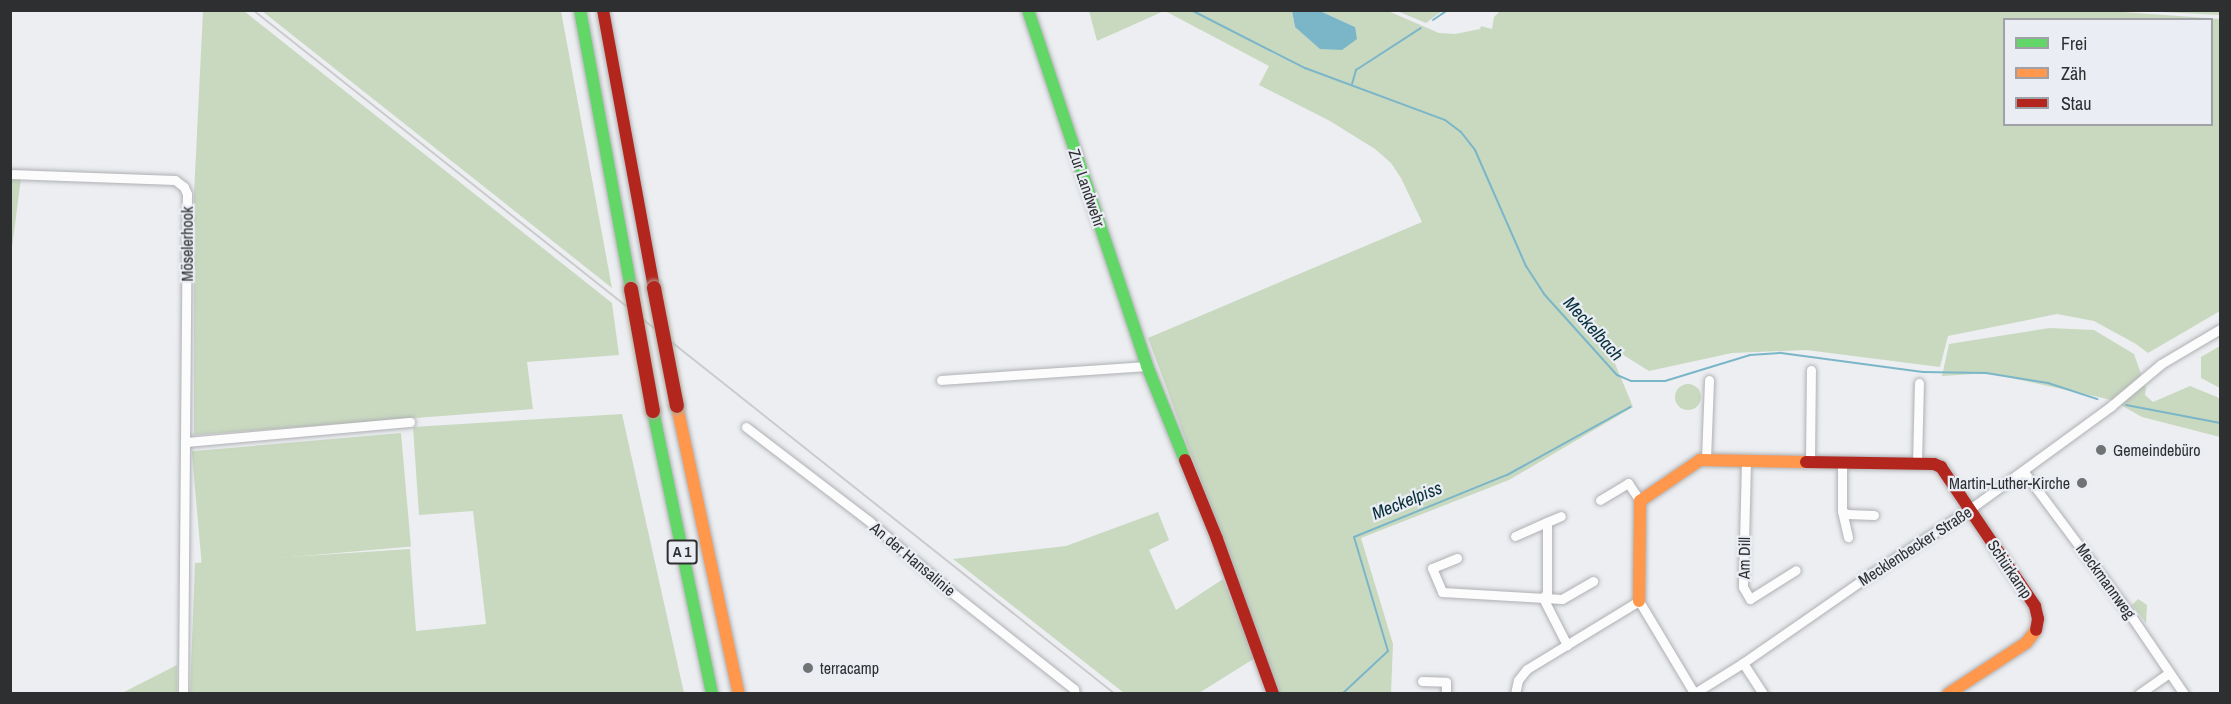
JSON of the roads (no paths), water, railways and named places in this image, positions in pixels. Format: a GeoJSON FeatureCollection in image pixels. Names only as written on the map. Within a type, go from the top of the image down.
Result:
{"type":"FeatureCollection","features":[{"type":"Feature","properties":{"kind":"main road","name":"A 1"},"geometry":{"type":"LineString","coordinates":[[580,10],[653,411],[712,693]]}},
{"type":"Feature","properties":{"kind":"main road","name":"A 1"},"geometry":{"type":"LineString","coordinates":[[603,10],[677,406],[739,693]]}},
{"type":"Feature","properties":{"kind":"main road","name":"Zur Landwehr"},"geometry":{"type":"LineString","coordinates":[[1028,10],[1147,366],[1217,538],[1273,693]]}},
{"type":"Feature","properties":{"kind":"main road"},"geometry":{"type":"LineString","coordinates":[[1639,601],[1640,501],[1700,460],[1917,463],[1941,467],[1970,509]]}},
{"type":"Feature","properties":{"kind":"main road","name":"Schürkamp"},"geometry":{"type":"LineString","coordinates":[[1948,693],[2026,643],[2038,625],[2035,606],[1970,509]]}},
{"type":"Feature","properties":{"kind":"street","name":"Möselerhook"},"geometry":{"type":"LineString","coordinates":[[10,174],[175,180],[184,187],[187,194],[183,693]]}},
{"type":"Feature","properties":{"kind":"street","name":"Mecklenbecker Straße"},"geometry":{"type":"LineString","coordinates":[[1693,693],[1743,663],[2024,472],[2111,406],[2161,364],[2220,329]]}},
{"type":"Feature","properties":{"kind":"street"},"geometry":{"type":"LineString","coordinates":[[941,380],[1147,366]]}},
{"type":"Feature","properties":{"kind":"street"},"geometry":{"type":"LineString","coordinates":[[1810,462],[1811,370]]}},
{"type":"Feature","properties":{"kind":"street"},"geometry":{"type":"LineString","coordinates":[[1706,459],[1709,380]]}},
{"type":"Feature","properties":{"kind":"street"},"geometry":{"type":"LineString","coordinates":[[1917,463],[1919,383]]}},
{"type":"Feature","properties":{"kind":"street"},"geometry":{"type":"LineString","coordinates":[[185,442],[410,422]]}},
{"type":"Feature","properties":{"kind":"street","name":"An der Hansalinie"},"geometry":{"type":"LineString","coordinates":[[746,427],[868,521],[950,591],[1074,689],[1075,693]]}},
{"type":"Feature","properties":{"kind":"street","name":"Am Dill"},"geometry":{"type":"LineString","coordinates":[[1746,460],[1743,587],[1750,599],[1796,570]]}},
{"type":"Feature","properties":{"kind":"street"},"geometry":{"type":"LineString","coordinates":[[1842,462],[1842,511],[1848,537]]}},
{"type":"Feature","properties":{"kind":"street","name":"Meckmannweg"},"geometry":{"type":"LineString","coordinates":[[2024,472],[2072,535],[2184,693]]}},
{"type":"Feature","properties":{"kind":"street"},"geometry":{"type":"LineString","coordinates":[[1600,500],[1628,483],[1640,501]]}},
{"type":"Feature","properties":{"kind":"street"},"geometry":{"type":"LineString","coordinates":[[1842,511],[1847,514],[1874,515]]}},
{"type":"Feature","properties":{"kind":"street"},"geometry":{"type":"LineString","coordinates":[[1515,536],[1561,516]]}},
{"type":"Feature","properties":{"kind":"street"},"geometry":{"type":"LineString","coordinates":[[1543,598],[1547,593],[1547,522]]}},
{"type":"Feature","properties":{"kind":"street"},"geometry":{"type":"LineString","coordinates":[[1457,558],[1432,568],[1442,592],[1562,599],[1593,581]]}},
{"type":"Feature","properties":{"kind":"street"},"geometry":{"type":"LineString","coordinates":[[1543,598],[1567,645]]}},
{"type":"Feature","properties":{"kind":"street"},"geometry":{"type":"LineString","coordinates":[[1515,693],[1518,680],[1527,669],[1639,601],[1693,693]]}},
{"type":"Feature","properties":{"kind":"street"},"geometry":{"type":"LineString","coordinates":[[1743,663],[1763,693]]}},
{"type":"Feature","properties":{"kind":"street"},"geometry":{"type":"LineString","coordinates":[[2139,693],[2169,673]]}},
{"type":"Feature","properties":{"kind":"street"},"geometry":{"type":"LineString","coordinates":[[1422,681],[1446,682],[1446,693]]}},
{"type":"Feature","properties":{"kind":"water"},"geometry":{"type":"Polygon","coordinates":[[[1292,11],[1320,11],[1355,27],[1357,39],[1342,50],[1320,49],[1295,27],[1292,11]]]}},
{"type":"Feature","properties":{"kind":"waterway","name":"Meckelbach"},"geometry":{"type":"LineString","coordinates":[[1191,10],[1305,68],[1445,120],[1461,132],[1475,150],[1526,266],[1544,294],[1617,375],[1631,381],[1665,381],[1750,355],[1781,353],[1923,372],[1986,373],[2048,383],[2097,399]]}},
{"type":"Feature","properties":{"kind":"waterway"},"geometry":{"type":"LineString","coordinates":[[1433,20],[1448,10]]}},
{"type":"Feature","properties":{"kind":"waterway"},"geometry":{"type":"LineString","coordinates":[[1352,84],[1356,70],[1421,28]]}},
{"type":"Feature","properties":{"kind":"waterway","name":"Meckelbach"},"geometry":{"type":"LineString","coordinates":[[2126,405],[2220,423]]}},
{"type":"Feature","properties":{"kind":"waterway","name":"Meckelpiss"},"geometry":{"type":"LineString","coordinates":[[1342,694],[1388,651],[1354,537],[1507,475],[1630,407]]}},
{"type":"Feature","properties":{"kind":"railway"},"geometry":{"type":"LineString","coordinates":[[253,10],[1115,694]]}},
{"type":"Feature","properties":{"kind":"place","name":"Gemeindebüro"},"geometry":{"type":"Point","coordinates":[2101,450]}},
{"type":"Feature","properties":{"kind":"place","name":"Martin-Luther-Kirche"},"geometry":{"type":"Point","coordinates":[2082,483]}},
{"type":"Feature","properties":{"kind":"place","name":"terracamp"},"geometry":{"type":"Point","coordinates":[808,668]}}]}
